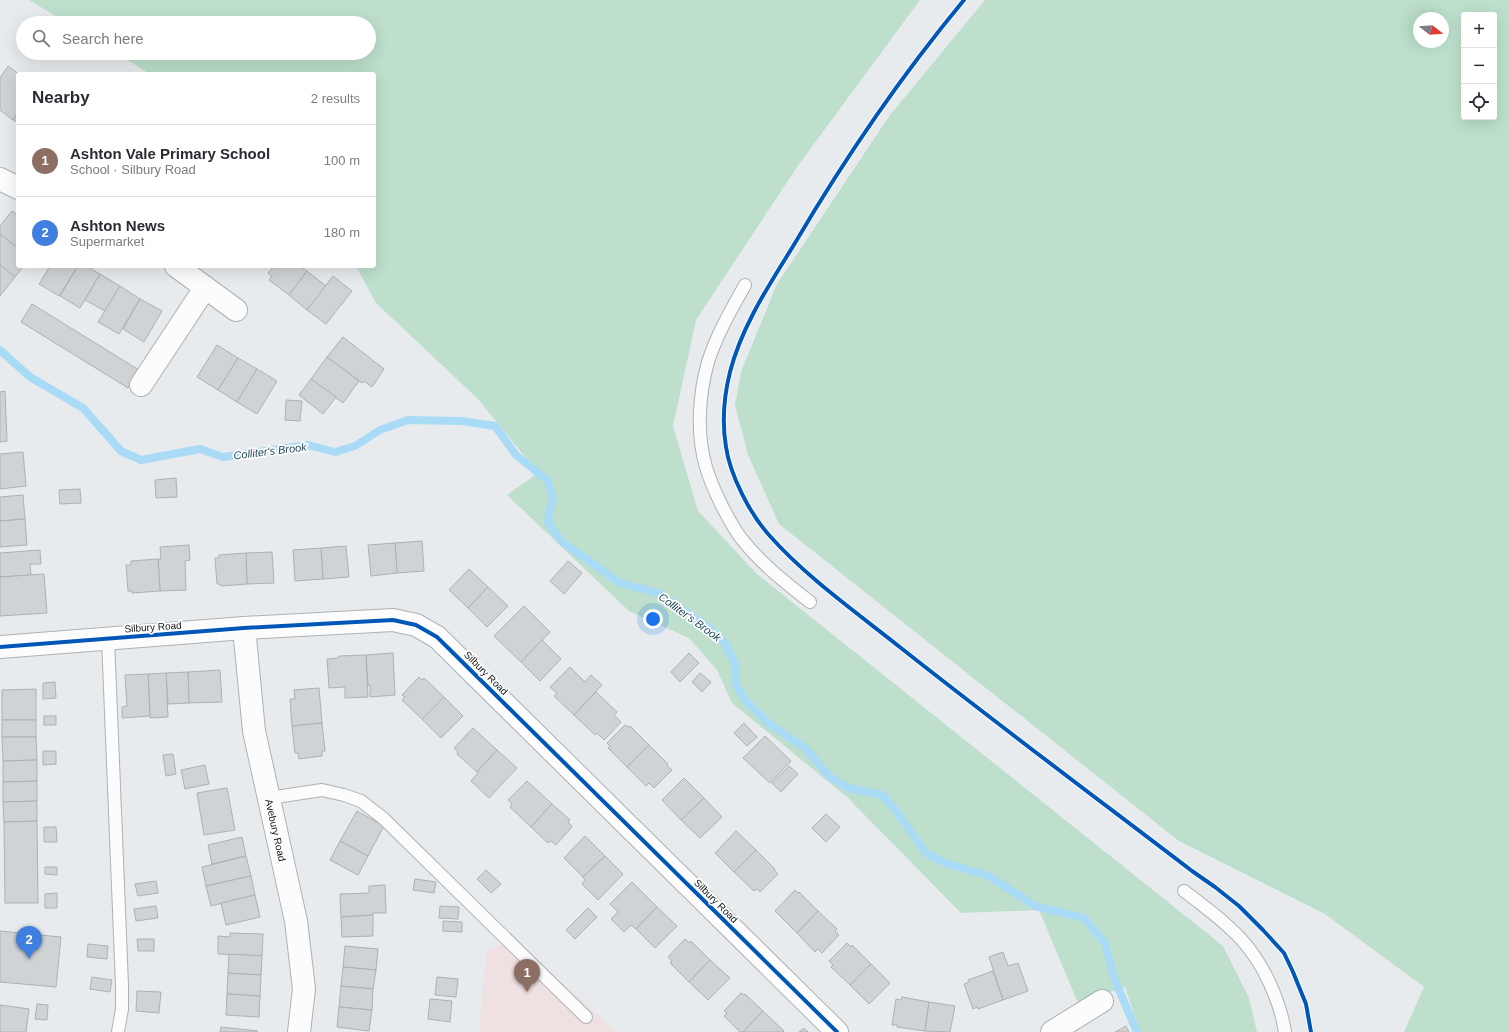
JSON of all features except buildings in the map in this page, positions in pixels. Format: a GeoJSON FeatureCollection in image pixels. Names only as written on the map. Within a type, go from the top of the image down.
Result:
{"type":"FeatureCollection","features":[{"type":"Feature","properties":{"kind":"street"},"geometry":{"type":"LineString","coordinates":[[0,179],[16,187]]}},
{"type":"Feature","properties":{"kind":"street"},"geometry":{"type":"LineString","coordinates":[[179,268],[236,310]]}},
{"type":"Feature","properties":{"kind":"street"},"geometry":{"type":"LineString","coordinates":[[141,386],[205,288]]}},
{"type":"Feature","properties":{"kind":"street","name":"Silbury Road"},"geometry":{"type":"LineString","coordinates":[[0,646],[244,628],[393,620],[416,625],[438,637],[837,1032]]}},
{"type":"Feature","properties":{"kind":"street","name":"Avebury Road"},"geometry":{"type":"LineString","coordinates":[[244,628],[254,732],[296,921],[304,989],[299,1032]]}},
{"type":"Feature","properties":{"kind":"street"},"geometry":{"type":"LineString","coordinates":[[1052,1032],[1102,1001]]}},
{"type":"Feature","properties":{"kind":"lane"},"geometry":{"type":"LineString","coordinates":[[745,285],[717,338],[708,362],[700,409],[700,430],[705,466],[730,523],[744,542],[784,581],[810,602]]}},
{"type":"Feature","properties":{"kind":"lane"},"geometry":{"type":"LineString","coordinates":[[108,638],[122,985],[122,1009],[118,1032]]}},
{"type":"Feature","properties":{"kind":"lane"},"geometry":{"type":"LineString","coordinates":[[269,798],[322,790],[344,794],[360,801],[383,818],[586,1017]]}},
{"type":"Feature","properties":{"kind":"lane"},"geometry":{"type":"LineString","coordinates":[[1184,891],[1226,924],[1242,940],[1254,956],[1272,988],[1282,1016],[1285,1032]]}},
{"type":"Feature","properties":{"kind":"shaded area"},"geometry":{"type":"Polygon","coordinates":[[[514,939],[617,1032],[479,1032],[486,952],[514,939]]]}},
{"type":"Feature","properties":{"kind":"green space"},"geometry":{"type":"Polygon","coordinates":[[[29,0],[920,0],[797,167],[696,320],[673,426],[698,511],[757,574],[1223,946],[1249,998],[1257,1032],[1140,1032],[1125,987],[1078,1003],[1039,910],[961,913],[847,797],[732,703],[717,670],[689,638],[629,611],[507,495],[538,473],[478,399],[376,303],[357,268],[376,268],[376,72],[147,72],[127,60],[376,60],[376,16],[55,16],[29,0]]]}},
{"type":"Feature","properties":{"kind":"green space"},"geometry":{"type":"Polygon","coordinates":[[[985,0],[1509,0],[1509,1032],[1404,1032],[1424,987],[1325,914],[1179,841],[779,524],[748,455],[735,405],[741,372],[777,284],[890,115],[985,0]]]}},
{"type":"Feature","properties":{"kind":"waterway","name":"Colliter's Brook"},"geometry":{"type":"LineString","coordinates":[[0,350],[30,377],[83,408],[121,451],[141,460],[200,449],[223,457],[308,445],[335,452],[355,446],[380,430],[408,420],[461,421],[495,426],[516,455],[548,481],[553,499],[549,512],[548,523],[561,541],[620,583],[658,593],[708,627],[725,643],[735,664],[735,683],[746,701],[768,723],[805,748],[831,778],[849,788],[882,795],[893,807],[926,853],[945,863],[989,876],[1035,906],[1084,918],[1105,943],[1114,978],[1137,1032]]}},
{"type":"Feature","properties":{"kind":"cycle path"},"geometry":{"type":"LineString","coordinates":[[964,0],[918,58],[854,149],[814,211],[749,321],[735,355],[725,400],[724,419],[726,447],[736,482],[748,505],[762,526],[799,566],[849,608],[973,704],[1239,906],[1284,953],[1306,1004],[1311,1032]]}},
{"type":"Feature","properties":{"kind":"cycle path"},"geometry":{"type":"LineString","coordinates":[[0,647],[244,628],[393,620],[416,625],[437,637],[837,1032]]}},
{"type":"Feature","properties":{"kind":"place","name":"Ashton News"},"geometry":{"type":"Point","coordinates":[29,959]}},
{"type":"Feature","properties":{"kind":"place","name":"Ashton Vale Primary School"},"geometry":{"type":"Point","coordinates":[527,992]}}]}
